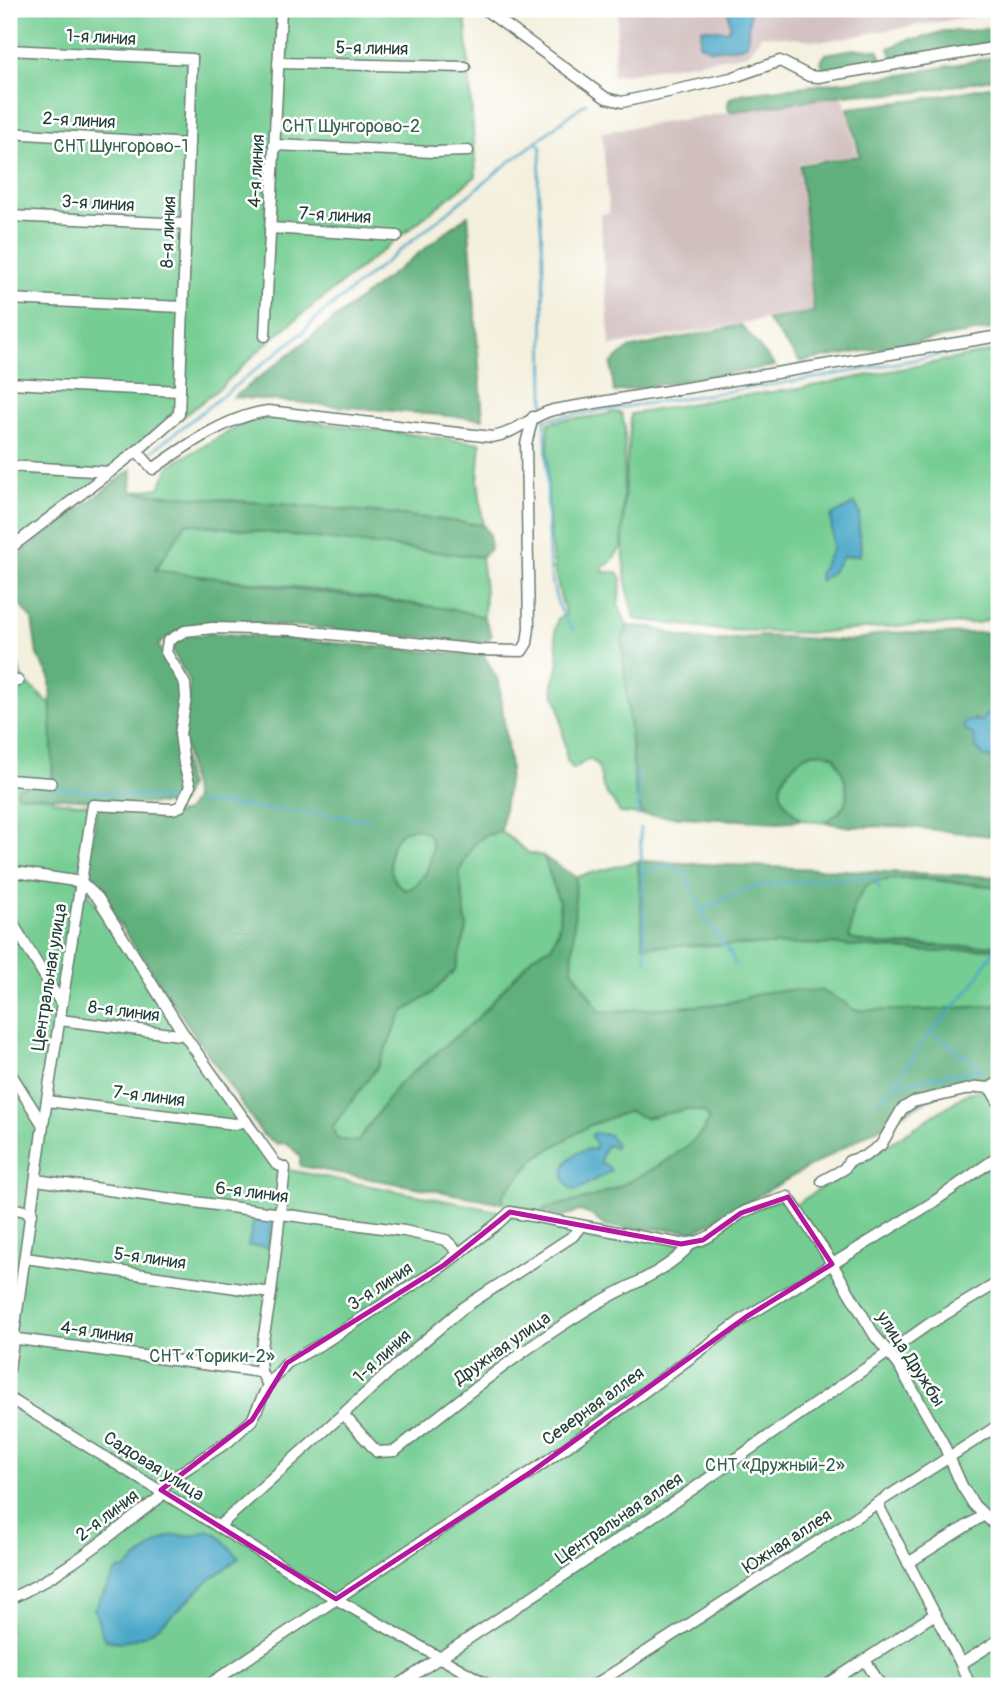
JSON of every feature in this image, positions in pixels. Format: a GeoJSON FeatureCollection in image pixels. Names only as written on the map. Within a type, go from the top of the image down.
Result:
{"type":"FeatureCollection","features":[{"type":"Feature","properties":{"kind":"street","name":"4-я линия"},"geometry":{"type":"LineString","coordinates":[[265,336],[281,9]]}},
{"type":"Feature","properties":{"kind":"street"},"geometry":{"type":"LineString","coordinates":[[484,9],[606,98],[622,102],[719,81],[780,61],[818,78],[999,47]]}},
{"type":"Feature","properties":{"kind":"street","name":"1-я линия"},"geometry":{"type":"LineString","coordinates":[[9,50],[192,59]]}},
{"type":"Feature","properties":{"kind":"street","name":"8-я линия"},"geometry":{"type":"LineString","coordinates":[[137,451],[176,418],[178,406],[192,59]]}},
{"type":"Feature","properties":{"kind":"street","name":"5-я линия"},"geometry":{"type":"LineString","coordinates":[[278,63],[465,67]]}},
{"type":"Feature","properties":{"kind":"street","name":"2-я линия"},"geometry":{"type":"LineString","coordinates":[[9,133],[189,144]]}},
{"type":"Feature","properties":{"kind":"street"},"geometry":{"type":"LineString","coordinates":[[274,145],[468,151]]}},
{"type":"Feature","properties":{"kind":"street","name":"3-я линия"},"geometry":{"type":"LineString","coordinates":[[9,216],[186,224]]}},
{"type":"Feature","properties":{"kind":"street","name":"7-я линия"},"geometry":{"type":"LineString","coordinates":[[270,228],[397,236]]}},
{"type":"Feature","properties":{"kind":"street"},"geometry":{"type":"LineString","coordinates":[[9,299],[182,307]]}},
{"type":"Feature","properties":{"kind":"street"},"geometry":{"type":"LineString","coordinates":[[9,549],[137,451],[153,469],[240,417],[268,411],[492,437],[505,435],[533,417],[553,410],[999,336]]}},
{"type":"Feature","properties":{"kind":"street"},"geometry":{"type":"LineString","coordinates":[[9,383],[180,391]]}},
{"type":"Feature","properties":{"kind":"street","name":"Центральная улица"},"geometry":{"type":"LineString","coordinates":[[9,1369],[11,1333],[32,1213],[43,1125],[93,805],[173,809],[181,806],[190,786],[180,734],[186,698],[185,684],[166,652],[168,641],[175,635],[198,628],[293,630],[514,653],[525,649],[529,628],[527,444],[533,417]]}},
{"type":"Feature","properties":{"kind":"street"},"geometry":{"type":"LineString","coordinates":[[9,466],[106,474]]}},
{"type":"Feature","properties":{"kind":"street"},"geometry":{"type":"LineString","coordinates":[[9,780],[51,783]]}},
{"type":"Feature","properties":{"kind":"street"},"geometry":{"type":"LineString","coordinates":[[9,871],[81,882],[98,898],[183,1033],[276,1164],[285,1168],[271,1293],[260,1359],[261,1372],[268,1385]]}},
{"type":"Feature","properties":{"kind":"street"},"geometry":{"type":"LineString","coordinates":[[9,917],[62,1005]]}},
{"type":"Feature","properties":{"kind":"street","name":"8-я линия"},"geometry":{"type":"LineString","coordinates":[[60,1020],[179,1035],[183,1033]]}},
{"type":"Feature","properties":{"kind":"street"},"geometry":{"type":"LineString","coordinates":[[9,1071],[43,1125]]}},
{"type":"Feature","properties":{"kind":"street"},"geometry":{"type":"LineString","coordinates":[[822,1181],[844,1168],[849,1161],[865,1156],[881,1145],[902,1109],[913,1102],[995,1085],[999,1102]]}},
{"type":"Feature","properties":{"kind":"street","name":"7-я линия"},"geometry":{"type":"LineString","coordinates":[[47,1101],[235,1124],[246,1121]]}},
{"type":"Feature","properties":{"kind":"street","name":"Северная аллея"},"geometry":{"type":"LineString","coordinates":[[207,1686],[531,1472],[746,1317],[932,1203],[999,1156]]}},
{"type":"Feature","properties":{"kind":"street","name":"6-я линия"},"geometry":{"type":"LineString","coordinates":[[36,1180],[404,1231],[446,1240],[458,1252]]}},
{"type":"Feature","properties":{"kind":"street","name":"улица Дружбы"},"geometry":{"type":"LineString","coordinates":[[691,1244],[724,1228],[741,1213],[788,1197],[875,1336],[898,1364],[942,1441],[962,1486],[984,1515],[999,1529]]}},
{"type":"Feature","properties":{"kind":"street"},"geometry":{"type":"LineString","coordinates":[[9,1207],[32,1213]]}},
{"type":"Feature","properties":{"kind":"street","name":"3-я линия"},"geometry":{"type":"LineString","coordinates":[[268,1385],[287,1363],[325,1342],[444,1265],[510,1212],[580,1227]]}},
{"type":"Feature","properties":{"kind":"street"},"geometry":{"type":"LineString","coordinates":[[580,1227],[691,1244]]}},
{"type":"Feature","properties":{"kind":"street","name":"1-я линия"},"geometry":{"type":"LineString","coordinates":[[218,1527],[463,1308],[573,1236],[580,1227]]}},
{"type":"Feature","properties":{"kind":"street","name":"Дружная улица"},"geometry":{"type":"LineString","coordinates":[[343,1414],[377,1452],[395,1451],[486,1378],[594,1305],[678,1258],[691,1244]]}},
{"type":"Feature","properties":{"kind":"street","name":"5-я линия"},"geometry":{"type":"LineString","coordinates":[[25,1258],[271,1293]]}},
{"type":"Feature","properties":{"kind":"street","name":"Центральная аллея"},"geometry":{"type":"LineString","coordinates":[[397,1686],[673,1503],[929,1324],[999,1282]]}},
{"type":"Feature","properties":{"kind":"street","name":"4-я линия"},"geometry":{"type":"LineString","coordinates":[[11,1333],[18,1339],[261,1372]]}},
{"type":"Feature","properties":{"kind":"street","name":"2-я линия"},"geometry":{"type":"LineString","coordinates":[[9,1599],[39,1586],[159,1498],[161,1490],[171,1479],[229,1441],[251,1420],[268,1385]]}},
{"type":"Feature","properties":{"kind":"street","name":"Садовая улица"},"geometry":{"type":"LineString","coordinates":[[9,1398],[336,1599],[490,1686]]}},
{"type":"Feature","properties":{"kind":"street","name":"Южная аллея"},"geometry":{"type":"LineString","coordinates":[[593,1686],[999,1424]]}},
{"type":"Feature","properties":{"kind":"street"},"geometry":{"type":"LineString","coordinates":[[877,1503],[970,1686]]}},
{"type":"Feature","properties":{"kind":"street"},"geometry":{"type":"LineString","coordinates":[[908,1563],[984,1515]]}},
{"type":"Feature","properties":{"kind":"street"},"geometry":{"type":"LineString","coordinates":[[825,1686],[935,1614]]}},
{"type":"Feature","properties":{"kind":"street"},"geometry":{"type":"LineString","coordinates":[[961,1664],[999,1640]]}},
{"type":"Feature","properties":{"kind":"street"},"geometry":{"type":"LineString","coordinates":[[865,1660],[881,1686]]}},
{"type":"Feature","properties":{"kind":"street"},"geometry":{"type":"LineString","coordinates":[[9,1674],[11,1686]]}},
{"type":"Feature","properties":{"kind":"highlighted area"},"geometry":{"type":"Polygon","coordinates":[[[788,1197],[832,1264],[746,1317],[531,1472],[336,1599],[161,1490],[252,1420],[287,1363],[444,1265],[510,1212],[681,1244],[703,1240],[741,1213],[788,1197]]]}},
{"type":"Feature","properties":{"kind":"shaded area"},"geometry":{"type":"Polygon","coordinates":[[[619,9],[997,9],[992,13],[824,41],[762,35],[748,54],[612,76],[619,9]]]}},
{"type":"Feature","properties":{"kind":"shaded area"},"geometry":{"type":"Polygon","coordinates":[[[843,95],[857,155],[798,163],[813,311],[610,346],[600,214],[609,213],[602,132],[843,95]]]}},
{"type":"Feature","properties":{"kind":"green space","name":"СНТ Шунгорово-1"},"geometry":{"type":"Polygon","coordinates":[[[9,9],[465,9],[476,176],[270,340],[221,387],[9,553],[9,9]]]}},
{"type":"Feature","properties":{"kind":"green space"},"geometry":{"type":"Polygon","coordinates":[[[999,26],[999,42],[894,61],[889,48],[909,39],[919,39],[944,31],[969,31],[999,26]]]}},
{"type":"Feature","properties":{"kind":"green space"},"geometry":{"type":"Polygon","coordinates":[[[854,49],[878,50],[884,63],[854,69],[823,69],[821,61],[826,54],[854,49]]]}},
{"type":"Feature","properties":{"kind":"green space"},"geometry":{"type":"Polygon","coordinates":[[[999,56],[999,78],[918,92],[843,95],[730,112],[727,107],[730,98],[745,93],[902,75],[999,56]]]}},
{"type":"Feature","properties":{"kind":"green space"},"geometry":{"type":"Polygon","coordinates":[[[999,85],[999,328],[800,362],[767,320],[814,312],[800,165],[860,156],[848,108],[917,100],[999,85]]]}},
{"type":"Feature","properties":{"kind":"green space"},"geometry":{"type":"Polygon","coordinates":[[[468,215],[483,419],[234,397],[468,215]]]}},
{"type":"Feature","properties":{"kind":"green space"},"geometry":{"type":"Polygon","coordinates":[[[741,325],[775,366],[614,392],[611,364],[628,349],[741,325]]]}},
{"type":"Feature","properties":{"kind":"green space"},"geometry":{"type":"Polygon","coordinates":[[[999,350],[999,616],[978,623],[814,633],[721,630],[635,619],[625,570],[623,544],[631,414],[722,398],[797,389],[999,350]]]}},
{"type":"Feature","properties":{"kind":"green space"},"geometry":{"type":"Polygon","coordinates":[[[612,412],[621,413],[625,427],[622,546],[611,562],[603,567],[603,572],[617,572],[622,579],[618,604],[627,626],[622,641],[636,795],[643,815],[620,813],[604,789],[599,768],[589,759],[573,769],[567,761],[559,705],[553,685],[559,664],[555,630],[558,618],[566,614],[554,569],[551,545],[548,495],[549,423],[612,412]]]}},
{"type":"Feature","properties":{"kind":"green space"},"geometry":{"type":"Polygon","coordinates":[[[273,417],[481,443],[478,479],[483,525],[385,513],[131,492],[159,488],[170,465],[246,422],[273,417]]]}},
{"type":"Feature","properties":{"kind":"green space"},"geometry":{"type":"Polygon","coordinates":[[[132,469],[131,492],[385,513],[483,525],[489,534],[490,549],[481,557],[186,523],[155,570],[456,610],[484,617],[492,635],[484,643],[297,626],[200,623],[174,633],[158,645],[183,685],[179,734],[188,786],[180,804],[100,803],[91,800],[17,795],[17,788],[53,780],[50,677],[37,655],[32,619],[9,592],[9,562],[132,469]]]}},
{"type":"Feature","properties":{"kind":"green space"},"geometry":{"type":"Polygon","coordinates":[[[186,523],[481,557],[485,590],[484,617],[456,610],[305,588],[155,571],[186,523]]]}},
{"type":"Feature","properties":{"kind":"green space"},"geometry":{"type":"Polygon","coordinates":[[[627,626],[652,627],[681,637],[713,641],[764,636],[850,641],[889,632],[999,632],[999,714],[993,712],[981,721],[974,719],[971,733],[978,750],[989,758],[999,757],[999,837],[900,826],[852,827],[823,822],[841,809],[847,794],[843,775],[834,756],[821,752],[801,759],[785,775],[780,788],[782,798],[802,820],[779,822],[643,815],[636,795],[622,641],[627,626]]]}},
{"type":"Feature","properties":{"kind":"green space"},"geometry":{"type":"Polygon","coordinates":[[[9,633],[22,679],[51,705],[53,801],[93,805],[81,882],[276,1164],[289,1170],[580,1227],[691,1244],[741,1213],[788,1197],[795,1205],[968,1093],[999,1086],[999,1686],[9,1686],[9,633]]]}},
{"type":"Feature","properties":{"kind":"green space"},"geometry":{"type":"Polygon","coordinates":[[[215,633],[484,656],[499,682],[510,768],[501,831],[484,836],[472,846],[459,873],[467,928],[455,970],[431,994],[402,1013],[378,1066],[332,1127],[337,1139],[357,1142],[399,1084],[477,1019],[534,955],[551,947],[559,931],[560,905],[544,857],[576,877],[572,969],[600,1012],[725,1004],[765,992],[787,990],[822,991],[854,1010],[929,1010],[999,1005],[999,1075],[951,1087],[696,1231],[606,1227],[591,1215],[580,1211],[560,1217],[542,1212],[545,1208],[586,1199],[611,1190],[678,1153],[703,1130],[709,1119],[704,1112],[687,1109],[645,1118],[629,1111],[590,1125],[537,1157],[503,1194],[503,1203],[300,1166],[300,1156],[287,1143],[277,1144],[263,1135],[101,897],[85,879],[97,807],[175,814],[186,812],[194,799],[183,735],[190,683],[173,652],[173,645],[188,636],[215,633]],[[413,828],[404,831],[397,838],[390,856],[393,876],[405,890],[418,883],[431,858],[431,841],[428,834],[413,828]]]}},
{"type":"Feature","properties":{"kind":"green space"},"geometry":{"type":"Polygon","coordinates":[[[824,752],[834,756],[838,764],[845,784],[846,803],[835,818],[824,822],[802,820],[782,798],[780,788],[785,775],[801,759],[812,753],[824,752]]]}},
{"type":"Feature","properties":{"kind":"green space"},"geometry":{"type":"Polygon","coordinates":[[[413,828],[428,834],[432,849],[431,858],[419,883],[406,890],[393,876],[390,856],[397,838],[404,831],[413,828]]]}},
{"type":"Feature","properties":{"kind":"green space"},"geometry":{"type":"Polygon","coordinates":[[[501,831],[529,853],[544,856],[560,913],[551,947],[534,955],[477,1019],[399,1084],[357,1142],[337,1140],[332,1127],[378,1066],[402,1013],[431,994],[467,928],[459,873],[464,861],[472,846],[484,836],[501,831]]]}},
{"type":"Feature","properties":{"kind":"green space"},"geometry":{"type":"Polygon","coordinates":[[[638,861],[643,946],[830,944],[934,952],[999,948],[999,1005],[929,1010],[854,1010],[765,992],[725,1004],[600,1012],[572,969],[576,877],[638,861]]]}},
{"type":"Feature","properties":{"kind":"green space"},"geometry":{"type":"Polygon","coordinates":[[[638,861],[999,877],[999,891],[990,886],[928,879],[897,879],[866,885],[854,906],[849,938],[900,946],[999,944],[999,948],[934,952],[830,944],[643,946],[638,861]]]}},
{"type":"Feature","properties":{"kind":"green space"},"geometry":{"type":"Polygon","coordinates":[[[887,878],[990,886],[999,891],[999,944],[887,945],[849,938],[854,906],[866,885],[887,878]]]}},
{"type":"Feature","properties":{"kind":"green space"},"geometry":{"type":"Polygon","coordinates":[[[687,1109],[705,1112],[709,1119],[703,1130],[678,1153],[644,1174],[599,1195],[546,1208],[542,1212],[503,1203],[503,1194],[537,1157],[590,1125],[629,1111],[645,1118],[687,1109]],[[596,1143],[596,1149],[584,1151],[567,1162],[601,1164],[606,1145],[616,1144],[596,1143]]]}},
{"type":"Feature","properties":{"kind":"water"},"geometry":{"type":"Polygon","coordinates":[[[728,9],[747,9],[750,14],[747,44],[742,47],[711,50],[699,44],[702,28],[728,31],[728,9]]]}},
{"type":"Feature","properties":{"kind":"water"},"geometry":{"type":"Polygon","coordinates":[[[855,503],[860,513],[860,555],[843,557],[831,573],[820,581],[819,574],[833,548],[831,516],[855,503]]]}},
{"type":"Feature","properties":{"kind":"water"},"geometry":{"type":"Polygon","coordinates":[[[993,712],[999,714],[999,735],[990,739],[994,744],[999,744],[999,757],[984,757],[976,748],[973,735],[963,726],[967,721],[982,721],[985,715],[993,712]]]}},
{"type":"Feature","properties":{"kind":"water"},"geometry":{"type":"Polygon","coordinates":[[[594,1133],[609,1135],[616,1144],[615,1147],[606,1145],[601,1157],[601,1164],[608,1166],[611,1171],[577,1190],[571,1189],[565,1181],[565,1167],[568,1161],[580,1152],[596,1149],[596,1143],[591,1136],[594,1133]]]}},
{"type":"Feature","properties":{"kind":"water"},"geometry":{"type":"Polygon","coordinates":[[[262,1218],[272,1223],[268,1247],[248,1246],[253,1222],[262,1218]]]}},
{"type":"Feature","properties":{"kind":"water"},"geometry":{"type":"Polygon","coordinates":[[[208,1530],[218,1535],[239,1557],[157,1628],[132,1640],[118,1642],[104,1639],[94,1609],[117,1570],[125,1569],[154,1545],[170,1536],[196,1535],[208,1530]]]}},
{"type":"Feature","properties":{"kind":"waterway"},"geometry":{"type":"LineString","coordinates":[[151,452],[586,103]]}},
{"type":"Feature","properties":{"kind":"waterway"},"geometry":{"type":"LineString","coordinates":[[538,144],[541,148],[538,184],[543,256],[544,405]]}},
{"type":"Feature","properties":{"kind":"waterway"},"geometry":{"type":"LineString","coordinates":[[545,419],[822,377],[999,344]]}},
{"type":"Feature","properties":{"kind":"waterway"},"geometry":{"type":"LineString","coordinates":[[545,418],[549,560],[557,600],[564,617],[574,630]]}},
{"type":"Feature","properties":{"kind":"waterway"},"geometry":{"type":"LineString","coordinates":[[637,771],[639,816]]}},
{"type":"Feature","properties":{"kind":"waterway"},"geometry":{"type":"LineString","coordinates":[[50,787],[179,800]]}},
{"type":"Feature","properties":{"kind":"waterway"},"geometry":{"type":"LineString","coordinates":[[198,802],[368,819]]}},
{"type":"Feature","properties":{"kind":"waterway"},"geometry":{"type":"LineString","coordinates":[[640,828],[646,961]]}},
{"type":"Feature","properties":{"kind":"waterway"},"geometry":{"type":"LineString","coordinates":[[643,873],[664,865],[684,871],[707,922],[731,954],[735,965]]}},
{"type":"Feature","properties":{"kind":"waterway"},"geometry":{"type":"LineString","coordinates":[[702,910],[744,890],[765,885],[836,878],[874,878],[880,889]]}},
{"type":"Feature","properties":{"kind":"waterway"},"geometry":{"type":"LineString","coordinates":[[879,1099],[896,1084],[921,1044],[972,986],[999,942]]}},
{"type":"Feature","properties":{"kind":"waterway"},"geometry":{"type":"LineString","coordinates":[[896,1084],[982,1069],[931,1033]]}},
{"type":"Feature","properties":{"kind":"park label","name":"СНТ Шунгорово-2"},"geometry":{"type":"Point","coordinates":[351,126]}},
{"type":"Feature","properties":{"kind":"park label","name":"СНТ «Торики-2»"},"geometry":{"type":"Point","coordinates":[212,1356]}},
{"type":"Feature","properties":{"kind":"park label","name":"СНТ «Дружный-2»"},"geometry":{"type":"Point","coordinates":[775,1465]}}]}
